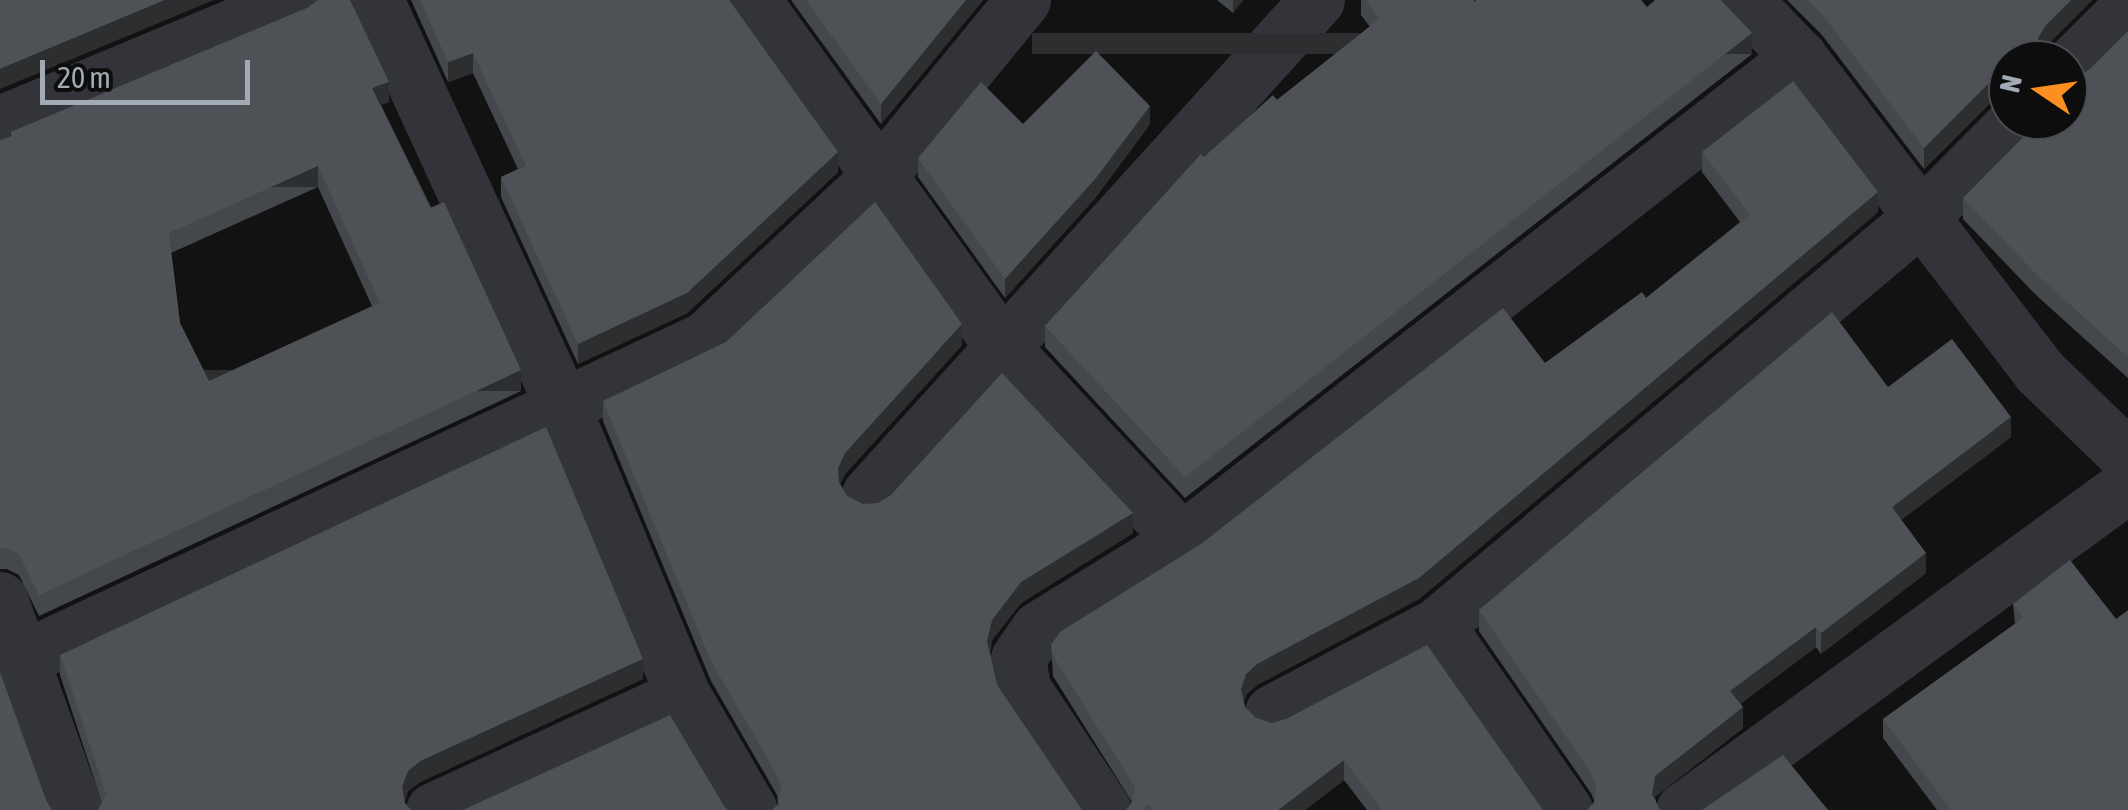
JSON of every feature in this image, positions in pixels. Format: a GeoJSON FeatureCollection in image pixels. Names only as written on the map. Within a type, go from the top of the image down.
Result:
{"type":"FeatureCollection","features":[{"type":"Feature","properties":{"kind":"street"},"geometry":{"type":"LineString","coordinates":[[0,123],[295,0]]}},
{"type":"Feature","properties":{"kind":"street"},"geometry":{"type":"LineString","coordinates":[[376,0],[563,408],[683,695],[750,810]]}},
{"type":"Feature","properties":{"kind":"street"},"geometry":{"type":"LineString","coordinates":[[753,0],[1002,347],[1182,540]]}},
{"type":"Feature","properties":{"kind":"street"},"geometry":{"type":"LineString","coordinates":[[23,658],[705,339],[878,177],[1024,0]]}},
{"type":"Feature","properties":{"kind":"street"},"geometry":{"type":"LineString","coordinates":[[869,494],[1317,0]]}},
{"type":"Feature","properties":{"kind":"street"},"geometry":{"type":"LineString","coordinates":[[1744,0],[1799,57],[2039,371],[2128,457]]}},
{"type":"Feature","properties":{"kind":"street"},"geometry":{"type":"LineString","coordinates":[[2088,48],[2128,8]]}},
{"type":"Feature","properties":{"kind":"street"},"geometry":{"type":"LineString","coordinates":[[1104,810],[1023,688],[1018,658],[1038,628],[1182,540],[1799,57]]}},
{"type":"Feature","properties":{"kind":"street"},"geometry":{"type":"LineString","coordinates":[[1272,712],[1437,625],[1922,216],[1997,140]]}},
{"type":"Feature","properties":{"kind":"street"},"geometry":{"type":"LineString","coordinates":[[1683,810],[2128,485]]}},
{"type":"Feature","properties":{"kind":"street"},"geometry":{"type":"LineString","coordinates":[[0,599],[74,810]]}},
{"type":"Feature","properties":{"kind":"street"},"geometry":{"type":"LineString","coordinates":[[1437,625],[1565,810]]}},
{"type":"Feature","properties":{"kind":"street"},"geometry":{"type":"LineString","coordinates":[[433,810],[683,695]]}},
{"type":"Feature","properties":{"kind":"building"},"geometry":{"type":"Polygon","coordinates":[[[0,0],[165,0],[0,69],[0,0]]]}},
{"type":"Feature","properties":{"kind":"building"},"geometry":{"type":"Polygon","coordinates":[[[318,0],[350,0],[389,82],[372,88],[430,208],[444,202],[521,370],[39,595],[19,554],[0,548],[0,140],[12,136],[11,132],[307,8],[318,0]],[[318,166],[169,233],[180,323],[209,381],[380,303],[318,166]]]}},
{"type":"Feature","properties":{"kind":"building"},"geometry":{"type":"Polygon","coordinates":[[[420,0],[729,0],[838,152],[687,293],[578,344],[501,177],[526,166],[473,53],[448,62],[420,0]]]}},
{"type":"Feature","properties":{"kind":"building"},"geometry":{"type":"Polygon","coordinates":[[[806,0],[966,0],[881,104],[806,0]]]}},
{"type":"Feature","properties":{"kind":"building"},"geometry":{"type":"Polygon","coordinates":[[[1366,0],[1641,0],[1647,7],[1655,0],[1721,0],[1752,33],[1185,477],[1045,326],[1201,154],[1204,157],[1273,95],[1277,100],[1379,19],[1366,0]]]}},
{"type":"Feature","properties":{"kind":"building"},"geometry":{"type":"Polygon","coordinates":[[[1808,0],[2071,0],[2046,25],[2038,40],[1988,40],[1988,84],[1924,148],[1808,0]]]}},
{"type":"Feature","properties":{"kind":"building"},"geometry":{"type":"Polygon","coordinates":[[[2128,31],[2128,357],[2036,274],[1963,198],[2020,140],[2088,140],[2089,70],[2128,31]]]}},
{"type":"Feature","properties":{"kind":"building"},"geometry":{"type":"Polygon","coordinates":[[[1096,51],[1150,106],[1096,178],[1005,279],[918,158],[981,82],[1023,124],[1096,51]]]}},
{"type":"Feature","properties":{"kind":"building"},"geometry":{"type":"Polygon","coordinates":[[[1793,81],[1878,192],[1419,578],[1257,664],[1246,674],[1241,689],[1245,707],[1256,718],[1272,723],[1427,645],[1543,810],[1382,810],[1344,760],[1278,810],[1154,810],[1149,804],[1142,810],[1126,810],[1135,787],[1053,656],[1051,645],[1060,632],[1201,544],[1503,308],[1545,363],[1642,292],[1646,298],[1750,215],[1702,152],[1793,81]]]}},
{"type":"Feature","properties":{"kind":"building"},"geometry":{"type":"Polygon","coordinates":[[[875,202],[962,324],[845,453],[838,468],[839,482],[847,496],[863,504],[878,503],[891,495],[1002,373],[1133,513],[1021,582],[992,620],[987,641],[997,685],[1082,810],[772,810],[778,804],[781,788],[777,775],[711,661],[603,401],[726,342],[875,202]]]}},
{"type":"Feature","properties":{"kind":"building"},"geometry":{"type":"Polygon","coordinates":[[[1832,312],[1888,387],[1952,339],[2011,417],[1892,507],[1926,553],[1821,633],[1816,627],[1730,691],[1743,707],[1655,776],[1652,794],[1660,810],[1587,810],[1594,802],[1596,786],[1591,773],[1479,610],[1832,312]]]}},
{"type":"Feature","properties":{"kind":"building"},"geometry":{"type":"Polygon","coordinates":[[[546,427],[643,659],[420,761],[408,771],[402,786],[405,803],[411,810],[98,810],[106,794],[60,655],[546,427]]]}},
{"type":"Feature","properties":{"kind":"building"},"geometry":{"type":"Polygon","coordinates":[[[2070,560],[2116,619],[2128,610],[2128,810],[1951,810],[1883,719],[2023,618],[2013,604],[2070,560]]]}},
{"type":"Feature","properties":{"kind":"building"},"geometry":{"type":"Polygon","coordinates":[[[0,672],[46,800],[52,810],[0,810],[0,672]]]}},
{"type":"Feature","properties":{"kind":"building"},"geometry":{"type":"Polygon","coordinates":[[[670,715],[728,810],[463,810],[670,715]]]}},
{"type":"Feature","properties":{"kind":"building"},"geometry":{"type":"Polygon","coordinates":[[[1783,755],[1828,810],[1702,810],[1783,755]]]}}]}
